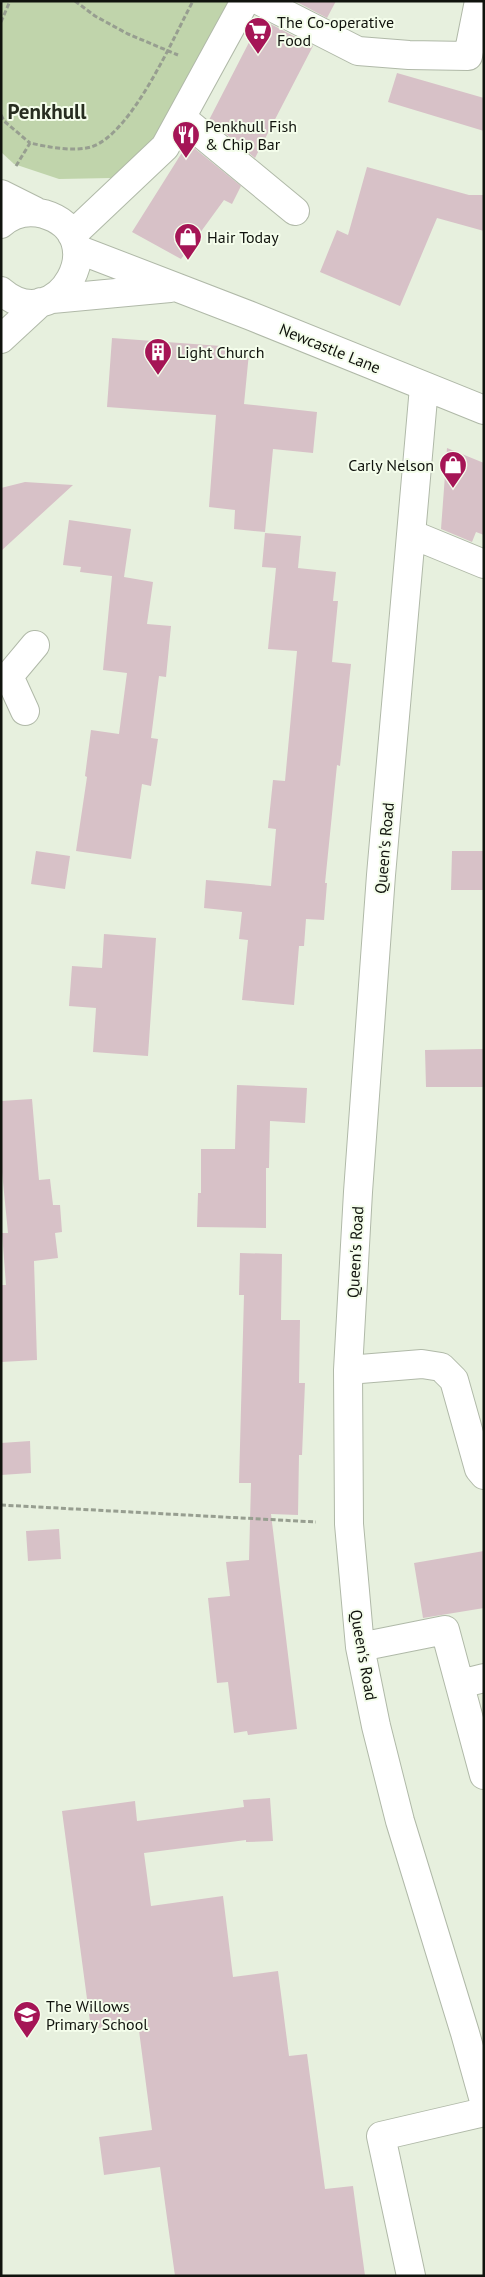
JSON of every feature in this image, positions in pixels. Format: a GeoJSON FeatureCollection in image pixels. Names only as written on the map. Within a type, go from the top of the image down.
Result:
{"type":"FeatureCollection","features":[{"type":"Feature","properties":{"kind":"street"},"geometry":{"type":"LineString","coordinates":[[75,242],[165,147],[246,1]]}},
{"type":"Feature","properties":{"kind":"street"},"geometry":{"type":"LineString","coordinates":[[260,1],[358,51],[409,55],[468,56],[479,1]]}},
{"type":"Feature","properties":{"kind":"street"},"geometry":{"type":"LineString","coordinates":[[182,118],[295,211]]}},
{"type":"Feature","properties":{"kind":"street"},"geometry":{"type":"LineString","coordinates":[[1,339],[46,300],[64,290],[73,278],[77,264],[75,242],[63,223],[35,211],[6,184]]}},
{"type":"Feature","properties":{"kind":"street"},"geometry":{"type":"LineString","coordinates":[[1,224],[6,219],[20,213],[35,211]]}},
{"type":"Feature","properties":{"kind":"street","name":"Newcastle Lane"},"geometry":{"type":"LineString","coordinates":[[75,242],[176,287],[484,410]]}},
{"type":"Feature","properties":{"kind":"street","name":"Newcastle Lane"},"geometry":{"type":"LineString","coordinates":[[1,291],[8,297],[23,302],[176,287]]}},
{"type":"Feature","properties":{"kind":"street","name":"Queen's Road"},"geometry":{"type":"LineString","coordinates":[[424,387],[381,875],[348,1370],[349,1524],[360,1647],[376,1726],[400,1821],[475,2031],[484,2101]]}},
{"type":"Feature","properties":{"kind":"street"},"geometry":{"type":"LineString","coordinates":[[411,534],[484,564]]}},
{"type":"Feature","properties":{"kind":"street"},"geometry":{"type":"LineString","coordinates":[[25,711],[5,675],[35,645]]}},
{"type":"Feature","properties":{"kind":"street"},"geometry":{"type":"LineString","coordinates":[[348,1370],[422,1364],[442,1367],[454,1380],[479,1469],[484,1474]]}},
{"type":"Feature","properties":{"kind":"street"},"geometry":{"type":"LineString","coordinates":[[360,1647],[445,1630],[472,1681],[484,1775]]}},
{"type":"Feature","properties":{"kind":"street"},"geometry":{"type":"LineString","coordinates":[[411,2276],[381,2136],[484,2112]]}},
{"type":"Feature","properties":{"kind":"path"},"geometry":{"type":"LineString","coordinates":[[1,22],[10,1]]}},
{"type":"Feature","properties":{"kind":"path"},"geometry":{"type":"LineString","coordinates":[[75,1],[95,16],[128,34],[168,49],[208,70]]}},
{"type":"Feature","properties":{"kind":"path"},"geometry":{"type":"LineString","coordinates":[[1,114],[4,121],[30,143],[57,149],[91,147],[114,132],[141,97],[192,1]]}},
{"type":"Feature","properties":{"kind":"path"},"geometry":{"type":"LineString","coordinates":[[6,184],[30,143]]}},
{"type":"Feature","properties":{"kind":"path"},"geometry":{"type":"LineString","coordinates":[[1,1505],[349,1524]]}},
{"type":"Feature","properties":{"kind":"green space"},"geometry":{"type":"Polygon","coordinates":[[[1,1],[233,1],[162,137],[139,163],[112,178],[59,179],[14,164],[1,152],[1,1]]]}},
{"type":"Feature","properties":{"kind":"building"},"geometry":{"type":"Polygon","coordinates":[[[295,1],[336,1],[327,18],[295,1]]]}},
{"type":"Feature","properties":{"kind":"building"},"geometry":{"type":"Polygon","coordinates":[[[261,19],[313,46],[255,158],[209,120],[261,19]]]}},
{"type":"Feature","properties":{"kind":"building"},"geometry":{"type":"Polygon","coordinates":[[[397,73],[484,98],[484,131],[388,102],[397,73]]]}},
{"type":"Feature","properties":{"kind":"building"},"geometry":{"type":"Polygon","coordinates":[[[188,143],[241,186],[232,204],[224,200],[181,259],[132,232],[188,143]]]}},
{"type":"Feature","properties":{"kind":"building"},"geometry":{"type":"Polygon","coordinates":[[[367,167],[469,195],[484,195],[484,231],[437,218],[400,306],[320,272],[337,230],[348,235],[367,167]]]}},
{"type":"Feature","properties":{"kind":"building"},"geometry":{"type":"Polygon","coordinates":[[[112,338],[221,346],[249,353],[244,404],[317,412],[313,453],[273,449],[265,532],[234,529],[235,510],[209,507],[216,415],[107,407],[112,338]]]}},
{"type":"Feature","properties":{"kind":"building"},"geometry":{"type":"Polygon","coordinates":[[[447,448],[484,463],[484,535],[476,532],[472,542],[441,529],[447,448]]]}},
{"type":"Feature","properties":{"kind":"building"},"geometry":{"type":"Polygon","coordinates":[[[25,482],[73,485],[1,551],[1,488],[25,482]]]}},
{"type":"Feature","properties":{"kind":"building"},"geometry":{"type":"Polygon","coordinates":[[[69,520],[131,529],[124,577],[153,582],[147,624],[171,626],[166,677],[159,676],[151,738],[158,739],[151,786],[142,784],[131,859],[76,851],[87,777],[85,776],[91,730],[119,734],[127,673],[103,670],[112,576],[80,572],[81,567],[63,565],[69,520]]]}},
{"type":"Feature","properties":{"kind":"building"},"geometry":{"type":"Polygon","coordinates":[[[265,533],[301,536],[298,568],[336,572],[333,601],[338,601],[332,662],[351,664],[340,766],[337,765],[325,883],[327,883],[324,920],[306,919],[304,946],[299,946],[294,1005],[242,1000],[248,940],[239,939],[242,912],[204,908],[206,880],[271,886],[276,829],[268,828],[273,780],[285,781],[297,651],[268,649],[276,568],[262,567],[265,533]]]}},
{"type":"Feature","properties":{"kind":"building"},"geometry":{"type":"Polygon","coordinates":[[[36,851],[70,856],[65,889],[31,884],[36,851]]]}},
{"type":"Feature","properties":{"kind":"building"},"geometry":{"type":"Polygon","coordinates":[[[452,851],[484,851],[484,890],[451,890],[452,851]]]}},
{"type":"Feature","properties":{"kind":"building"},"geometry":{"type":"Polygon","coordinates":[[[104,934],[156,938],[148,1056],[93,1052],[96,1008],[69,1006],[72,966],[102,968],[104,934]]]}},
{"type":"Feature","properties":{"kind":"building"},"geometry":{"type":"Polygon","coordinates":[[[484,1049],[484,1087],[426,1087],[425,1050],[484,1049]]]}},
{"type":"Feature","properties":{"kind":"building"},"geometry":{"type":"Polygon","coordinates":[[[237,1085],[307,1088],[305,1123],[270,1121],[269,1168],[266,1168],[266,1228],[197,1227],[198,1193],[201,1193],[201,1149],[235,1149],[237,1085]]]}},
{"type":"Feature","properties":{"kind":"building"},"geometry":{"type":"Polygon","coordinates":[[[32,1099],[39,1180],[50,1179],[53,1205],[60,1205],[62,1232],[55,1233],[58,1258],[34,1261],[37,1360],[1,1362],[1,1285],[6,1285],[2,1233],[8,1233],[1,1162],[1,1101],[32,1099]]]}},
{"type":"Feature","properties":{"kind":"building"},"geometry":{"type":"Polygon","coordinates":[[[240,1253],[282,1254],[281,1320],[300,1320],[299,1383],[305,1383],[302,1455],[299,1455],[298,1515],[271,1514],[297,1729],[248,1735],[247,1731],[234,1733],[228,1682],[217,1683],[208,1598],[230,1596],[226,1562],[249,1560],[251,1483],[239,1483],[244,1295],[239,1295],[240,1253]]]}},
{"type":"Feature","properties":{"kind":"building"},"geometry":{"type":"Polygon","coordinates":[[[30,1441],[31,1473],[1,1475],[1,1443],[30,1441]]]}},
{"type":"Feature","properties":{"kind":"building"},"geometry":{"type":"Polygon","coordinates":[[[59,1529],[61,1559],[28,1561],[26,1531],[59,1529]]]}},
{"type":"Feature","properties":{"kind":"building"},"geometry":{"type":"Polygon","coordinates":[[[484,1551],[484,1608],[423,1618],[414,1563],[484,1551]]]}},
{"type":"Feature","properties":{"kind":"building"},"geometry":{"type":"Polygon","coordinates":[[[270,1798],[273,1841],[246,1842],[246,1840],[144,1853],[151,1906],[223,1896],[233,1977],[278,1971],[289,2056],[307,2054],[325,2189],[353,2186],[365,2276],[175,2276],[160,2167],[104,2175],[99,2137],[152,2130],[138,2023],[91,2029],[62,1811],[135,1801],[137,1821],[244,1807],[243,1800],[270,1798]]]}},
{"type":"Feature","properties":{"kind":"place","name":"The Co-operative Food"},"geometry":{"type":"Point","coordinates":[258,55]}},
{"type":"Feature","properties":{"kind":"place","name":"Penkhull Fish & Chip Bar"},"geometry":{"type":"Point","coordinates":[186,159]}},
{"type":"Feature","properties":{"kind":"place","name":"Hair Today"},"geometry":{"type":"Point","coordinates":[188,261]}},
{"type":"Feature","properties":{"kind":"place","name":"Light Church"},"geometry":{"type":"Point","coordinates":[158,376]}},
{"type":"Feature","properties":{"kind":"place","name":"Carly Nelson"},"geometry":{"type":"Point","coordinates":[453,489]}},
{"type":"Feature","properties":{"kind":"place","name":"The Willows Primary School"},"geometry":{"type":"Point","coordinates":[27,2039]}},
{"type":"Feature","properties":{"kind":"district","name":"Penkhull"},"geometry":{"type":"Point","coordinates":[47,111]}}]}
